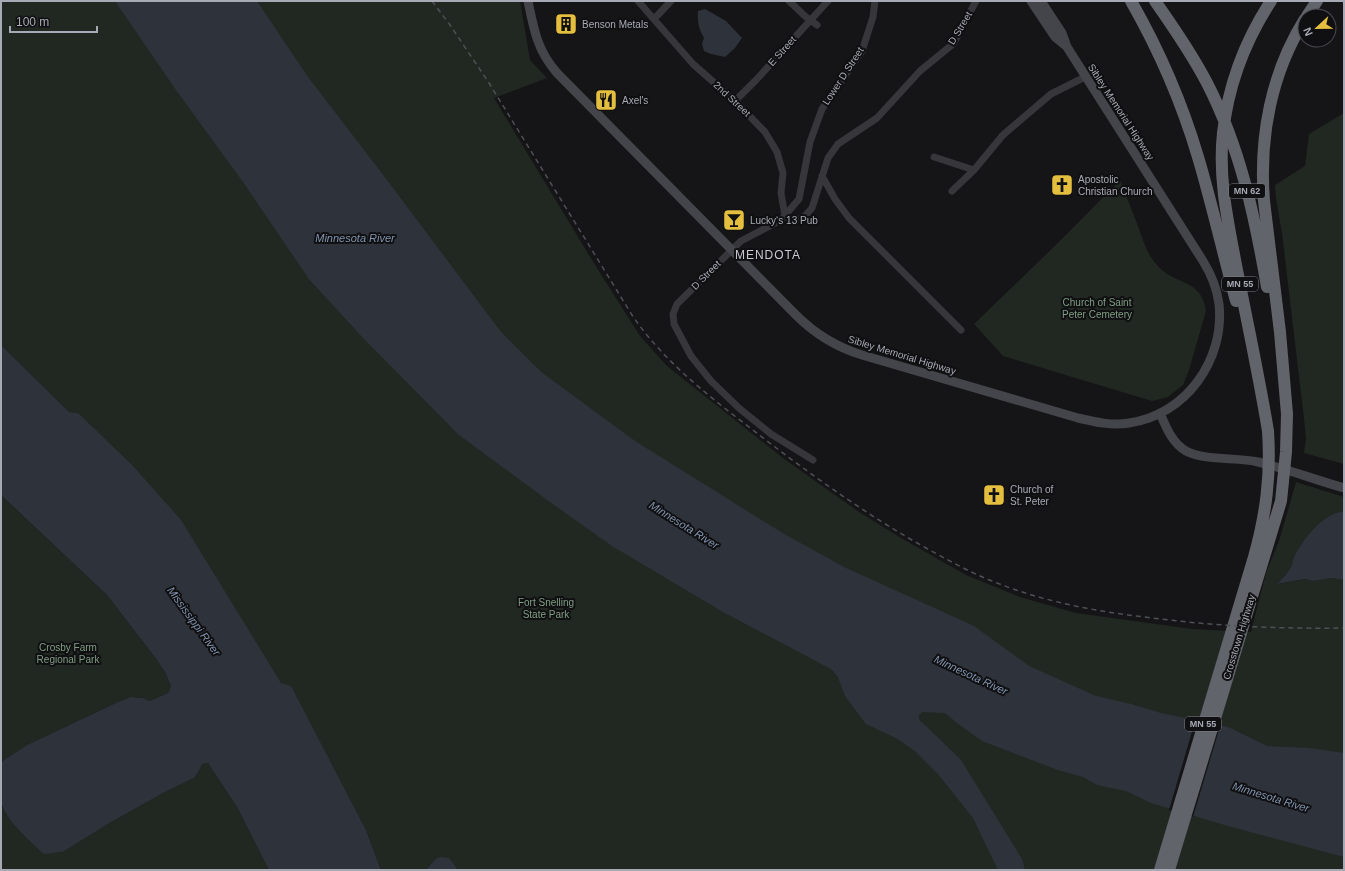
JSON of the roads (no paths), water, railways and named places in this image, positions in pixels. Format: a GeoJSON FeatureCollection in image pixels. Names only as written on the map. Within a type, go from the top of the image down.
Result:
{"type":"FeatureCollection","features":[{"type":"Feature","properties":{"kind":"highway"},"geometry":{"type":"LineString","coordinates":[[1131,1],[1151,38],[1170,81],[1193,142],[1262,401]]}},
{"type":"Feature","properties":{"kind":"highway","name":"MN 62"},"geometry":{"type":"LineString","coordinates":[[1155,1],[1186,46],[1204,77],[1236,151],[1254,218],[1286,400]]}},
{"type":"Feature","properties":{"kind":"highway","name":"MN 55"},"geometry":{"type":"LineString","coordinates":[[1262,401],[1230,235],[1223,188],[1222,167],[1223,133],[1228,103],[1236,74],[1257,24],[1271,1]]}},
{"type":"Feature","properties":{"kind":"highway","name":"MN 55"},"geometry":{"type":"LineString","coordinates":[[1286,400],[1280,332],[1262,184],[1263,150],[1267,116],[1276,83],[1288,51],[1297,34]]}},
{"type":"Feature","properties":{"kind":"highway","name":"Crosstown Highway"},"geometry":{"type":"LineString","coordinates":[[1252,580],[1278,513],[1281,501],[1287,436],[1286,400]]}},
{"type":"Feature","properties":{"kind":"highway","name":"Crosstown Highway"},"geometry":{"type":"LineString","coordinates":[[1169,870],[1252,580],[1265,514],[1269,476],[1268,432],[1262,401]]}},
{"type":"Feature","properties":{"kind":"highway","name":"MN 55"},"geometry":{"type":"LineString","coordinates":[[1160,870],[1233,626],[1252,580]]}},
{"type":"Feature","properties":{"kind":"main road","name":"Sibley Memorial Highway"},"geometry":{"type":"LineString","coordinates":[[528,1],[539,46],[552,68],[807,326],[825,339],[851,352],[1096,422],[1110,424],[1129,423],[1146,419],[1179,402],[1198,382],[1209,364],[1214,350],[1218,333],[1220,312],[1212,277],[1204,261],[1067,47]]}},
{"type":"Feature","properties":{"kind":"main road"},"geometry":{"type":"LineString","coordinates":[[1031,1],[1056,37],[1067,47]]}},
{"type":"Feature","properties":{"kind":"main road"},"geometry":{"type":"LineString","coordinates":[[1041,1],[1062,33],[1067,47]]}},
{"type":"Feature","properties":{"kind":"main road"},"geometry":{"type":"LineString","coordinates":[[1160,413],[1167,428],[1179,446],[1192,454],[1213,458],[1258,462],[1344,488]]}},
{"type":"Feature","properties":{"kind":"street","name":"2nd Street"},"geometry":{"type":"LineString","coordinates":[[638,1],[693,64],[735,101],[765,132],[777,152],[783,173],[781,193],[785,216]]}},
{"type":"Feature","properties":{"kind":"street"},"geometry":{"type":"LineString","coordinates":[[654,19],[671,1]]}},
{"type":"Feature","properties":{"kind":"street"},"geometry":{"type":"LineString","coordinates":[[789,1],[817,25]]}},
{"type":"Feature","properties":{"kind":"street","name":"E Street"},"geometry":{"type":"LineString","coordinates":[[735,101],[828,1]]}},
{"type":"Feature","properties":{"kind":"street","name":"Lower D Street"},"geometry":{"type":"LineString","coordinates":[[785,216],[799,199],[810,142],[822,109],[862,51],[875,1]]}},
{"type":"Feature","properties":{"kind":"street","name":"D Street"},"geometry":{"type":"LineString","coordinates":[[813,460],[771,434],[740,410],[711,381],[691,356],[674,324],[673,314],[678,304],[741,241],[776,224],[785,216],[791,219],[800,219],[812,208],[828,158],[838,144],[877,118],[920,71],[953,44],[976,1]]}},
{"type":"Feature","properties":{"kind":"street"},"geometry":{"type":"LineString","coordinates":[[952,191],[974,170],[1003,135],[1045,99],[1085,77]]}},
{"type":"Feature","properties":{"kind":"street"},"geometry":{"type":"LineString","coordinates":[[934,157],[974,170]]}},
{"type":"Feature","properties":{"kind":"street"},"geometry":{"type":"LineString","coordinates":[[822,176],[835,199],[849,218],[961,330]]}},
{"type":"Feature","properties":{"kind":"water","name":"Minnesota River"},"geometry":{"type":"Polygon","coordinates":[[[115,1],[257,1],[308,77],[501,332],[541,372],[635,441],[784,534],[846,568],[974,626],[1029,666],[1096,696],[1161,713],[1228,727],[1267,746],[1309,748],[1344,753],[1344,857],[1228,826],[1151,803],[1126,791],[1097,785],[1083,777],[1058,770],[982,741],[945,713],[922,712],[919,715],[919,720],[961,760],[1022,859],[1025,870],[998,870],[973,818],[938,774],[916,752],[898,739],[866,724],[845,696],[838,677],[831,669],[723,612],[612,546],[459,435],[364,339],[309,279],[243,182],[176,90],[115,1]]]}},
{"type":"Feature","properties":{"kind":"water"},"geometry":{"type":"Polygon","coordinates":[[[705,9],[726,21],[742,38],[735,48],[725,57],[704,51],[702,44],[704,38],[699,25],[698,11],[705,9]]]}},
{"type":"Feature","properties":{"kind":"water","name":"Mississippi River"},"geometry":{"type":"Polygon","coordinates":[[[1,345],[69,412],[78,413],[133,466],[181,520],[281,683],[291,686],[366,830],[381,870],[269,870],[237,807],[208,763],[202,764],[194,778],[165,792],[106,825],[63,852],[44,854],[9,818],[1,802],[1,762],[27,745],[118,702],[131,697],[143,698],[149,701],[168,693],[171,686],[165,672],[157,660],[107,595],[1,495],[1,345]]]}},
{"type":"Feature","properties":{"kind":"water"},"geometry":{"type":"Polygon","coordinates":[[[1340,512],[1344,512],[1344,580],[1331,578],[1313,581],[1305,579],[1277,584],[1291,567],[1295,555],[1303,542],[1314,529],[1326,518],[1340,512]]]}},
{"type":"Feature","properties":{"kind":"water"},"geometry":{"type":"Polygon","coordinates":[[[437,858],[449,858],[458,870],[426,870],[437,858]]]}},
{"type":"Feature","properties":{"kind":"railway"},"geometry":{"type":"LineString","coordinates":[[432,1],[489,83],[632,315],[646,334],[678,369],[696,385],[828,486],[886,524],[967,570],[1011,588],[1048,600],[1106,612],[1195,623],[1294,628],[1344,628]]}},
{"type":"Feature","properties":{"kind":"place","name":"Benson Metals"},"geometry":{"type":"Point","coordinates":[566,24]}},
{"type":"Feature","properties":{"kind":"place","name":"Axel's"},"geometry":{"type":"Point","coordinates":[606,100]}},
{"type":"Feature","properties":{"kind":"place","name":"Apostolic Christian Church"},"geometry":{"type":"Point","coordinates":[1062,185]}},
{"type":"Feature","properties":{"kind":"place","name":"Lucky‘s 13 Pub"},"geometry":{"type":"Point","coordinates":[734,220]}},
{"type":"Feature","properties":{"kind":"place","name":"Church of St. Peter"},"geometry":{"type":"Point","coordinates":[994,495]}},
{"type":"Feature","properties":{"kind":"district","name":"MENDOTA"},"geometry":{"type":"Point","coordinates":[768,255]}},
{"type":"Feature","properties":{"kind":"park label","name":"Church of Saint Peter Cemetery"},"geometry":{"type":"Point","coordinates":[1097,308]}},
{"type":"Feature","properties":{"kind":"park label","name":"Fort Snelling State Park"},"geometry":{"type":"Point","coordinates":[546,608]}},
{"type":"Feature","properties":{"kind":"park label","name":"Crosby Farm Regional Park"},"geometry":{"type":"Point","coordinates":[68,652]}}]}
